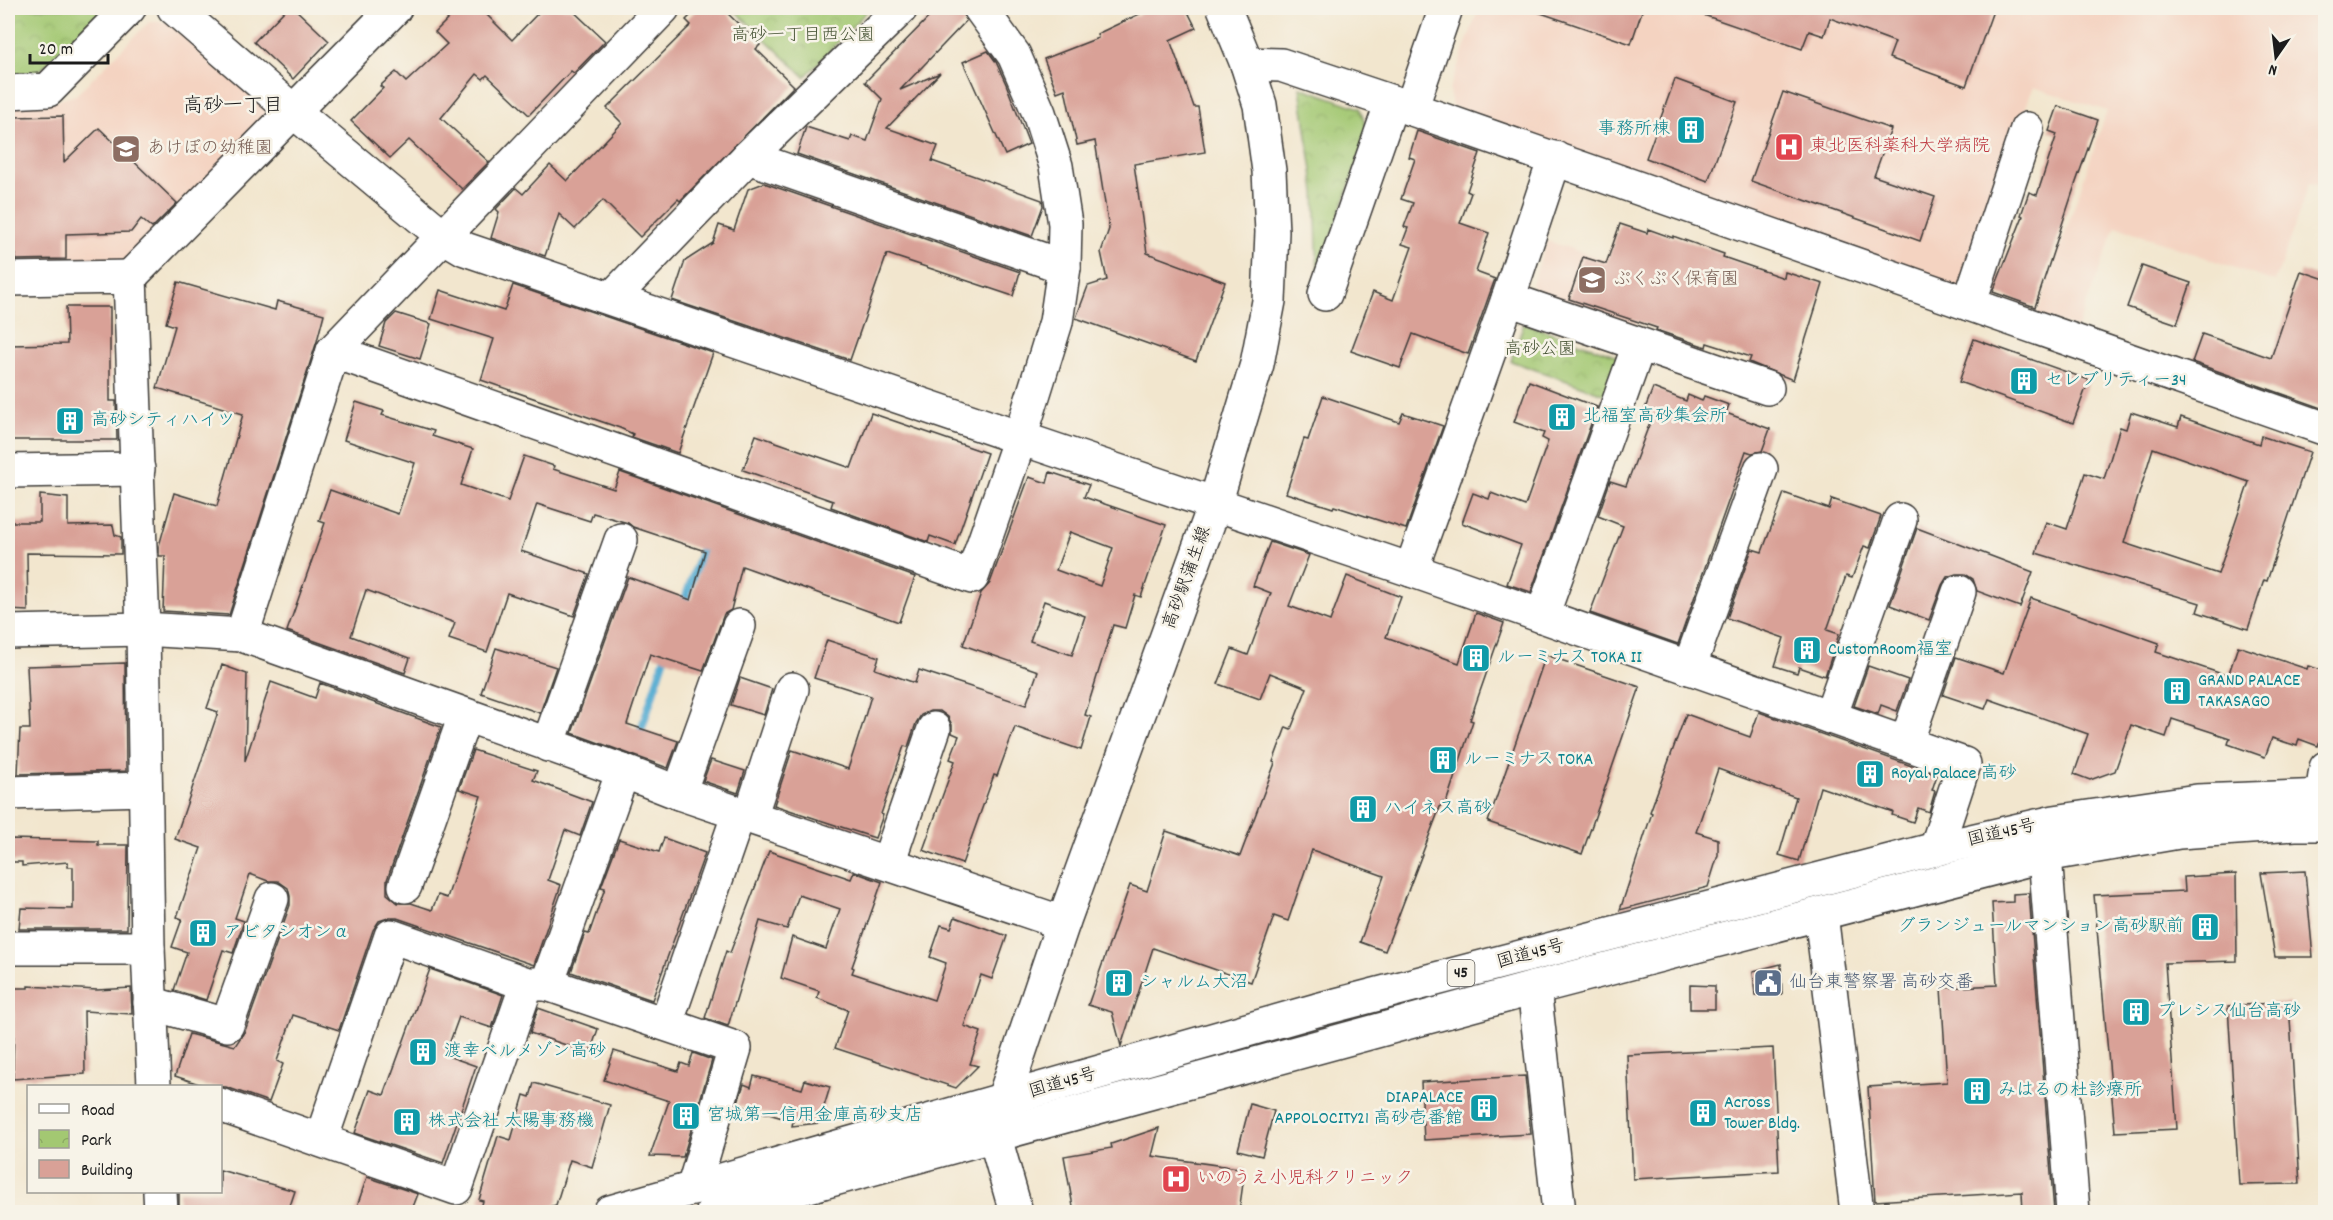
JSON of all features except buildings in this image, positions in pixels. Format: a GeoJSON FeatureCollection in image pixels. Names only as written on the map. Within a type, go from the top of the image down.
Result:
{"type":"FeatureCollection","features":[{"type":"Feature","properties":{"kind":"main road"},"geometry":{"type":"LineString","coordinates":[[8,92],[48,90],[129,8]]}},
{"type":"Feature","properties":{"kind":"main road"},"geometry":{"type":"LineString","coordinates":[[174,8],[443,236],[465,249],[1411,570],[1964,764],[1936,849]]}},
{"type":"Feature","properties":{"kind":"main road"},"geometry":{"type":"LineString","coordinates":[[8,279],[130,277],[395,8]]}},
{"type":"Feature","properties":{"kind":"main road"},"geometry":{"type":"LineString","coordinates":[[242,635],[333,351],[663,8]]}},
{"type":"Feature","properties":{"kind":"main road"},"geometry":{"type":"LineString","coordinates":[[612,298],[748,157],[902,8]]}},
{"type":"Feature","properties":{"kind":"main road"},"geometry":{"type":"LineString","coordinates":[[333,351],[972,577],[1020,438],[1056,322],[1064,267],[1065,224],[1056,166],[1039,113],[1014,55],[980,8]]}},
{"type":"Feature","properties":{"kind":"main road","name":"高砂駅蒲生線"},"geometry":{"type":"LineString","coordinates":[[994,1134],[1063,923],[1215,504],[1257,364],[1269,301],[1272,232],[1269,171],[1260,105],[1247,64],[1224,8]]}},
{"type":"Feature","properties":{"kind":"main road"},"geometry":{"type":"LineString","coordinates":[[1325,294],[1401,105],[1446,8]]}},
{"type":"Feature","properties":{"kind":"main road"},"geometry":{"type":"LineString","coordinates":[[1247,64],[1281,65],[1401,105],[2325,429]]}},
{"type":"Feature","properties":{"kind":"main road"},"geometry":{"type":"LineString","coordinates":[[1969,304],[2027,129]]}},
{"type":"Feature","properties":{"kind":"main road"},"geometry":{"type":"LineString","coordinates":[[748,157],[1064,267]]}},
{"type":"Feature","properties":{"kind":"main road"},"geometry":{"type":"LineString","coordinates":[[1411,570],[1508,299],[1555,158]]}},
{"type":"Feature","properties":{"kind":"main road"},"geometry":{"type":"LineString","coordinates":[[130,277],[143,629],[148,948],[150,1003],[159,1085]]}},
{"type":"Feature","properties":{"kind":"main road"},"geometry":{"type":"LineString","coordinates":[[1508,299],[1767,388]]}},
{"type":"Feature","properties":{"kind":"main road"},"geometry":{"type":"LineString","coordinates":[[1542,616],[1640,345]]}},
{"type":"Feature","properties":{"kind":"main road"},"geometry":{"type":"LineString","coordinates":[[8,471],[138,469]]}},
{"type":"Feature","properties":{"kind":"main road"},"geometry":{"type":"LineString","coordinates":[[1689,668],[1761,469]]}},
{"type":"Feature","properties":{"kind":"main road"},"geometry":{"type":"LineString","coordinates":[[1830,717],[1900,520]]}},
{"type":"Feature","properties":{"kind":"main road"},"geometry":{"type":"LineString","coordinates":[[548,745],[621,540]]}},
{"type":"Feature","properties":{"kind":"main road"},"geometry":{"type":"LineString","coordinates":[[1906,743],[1959,592]]}},
{"type":"Feature","properties":{"kind":"main road"},"geometry":{"type":"LineString","coordinates":[[679,793],[739,626]]}},
{"type":"Feature","properties":{"kind":"main road"},"geometry":{"type":"LineString","coordinates":[[8,632],[143,629],[242,635],[679,793],[1063,923]]}},
{"type":"Feature","properties":{"kind":"main road"},"geometry":{"type":"LineString","coordinates":[[666,1024],[792,689]]}},
{"type":"Feature","properties":{"kind":"main road"},"geometry":{"type":"LineString","coordinates":[[405,886],[465,716]]}},
{"type":"Feature","properties":{"kind":"main road"},"geometry":{"type":"LineString","coordinates":[[888,863],[933,729]]}},
{"type":"Feature","properties":{"kind":"main road"},"geometry":{"type":"LineString","coordinates":[[222,1106],[456,1188],[623,771]]}},
{"type":"Feature","properties":{"kind":"main road"},"geometry":{"type":"LineString","coordinates":[[8,793],[145,789]]}},
{"type":"Feature","properties":{"kind":"main road","name":"国道45号"},"geometry":{"type":"LineString","coordinates":[[703,1201],[1003,1101],[1317,1010],[1936,849],[2054,822],[2197,801],[2325,796]]}},
{"type":"Feature","properties":{"kind":"main road","name":"国道45号"},"geometry":{"type":"LineString","coordinates":[[610,1212],[703,1201],[1052,1120],[1534,988],[2045,855],[2179,832],[2295,824],[2325,796]]}},
{"type":"Feature","properties":{"kind":"main road"},"geometry":{"type":"LineString","coordinates":[[2045,855],[2073,1212]]}},
{"type":"Feature","properties":{"kind":"main road"},"geometry":{"type":"LineString","coordinates":[[150,1003],[227,1025],[272,899]]}},
{"type":"Feature","properties":{"kind":"main road"},"geometry":{"type":"LineString","coordinates":[[1821,914],[1857,1212]]}},
{"type":"Feature","properties":{"kind":"main road"},"geometry":{"type":"LineString","coordinates":[[321,1140],[391,936],[735,1048],[703,1201]]}},
{"type":"Feature","properties":{"kind":"main road"},"geometry":{"type":"LineString","coordinates":[[8,948],[148,948]]}},
{"type":"Feature","properties":{"kind":"main road"},"geometry":{"type":"LineString","coordinates":[[1534,988],[1559,1212]]}},
{"type":"Feature","properties":{"kind":"main road"},"geometry":{"type":"LineString","coordinates":[[994,1134],[1016,1212]]}},
{"type":"Feature","properties":{"kind":"main road"},"geometry":{"type":"LineString","coordinates":[[160,1193],[161,1212]]}},
{"type":"Feature","properties":{"kind":"shaded area","name":"東北医科薬科大学病院"},"geometry":{"type":"Polygon","coordinates":[[[1479,8],[2325,8],[2325,188],[2309,183],[2275,282],[2116,226],[2077,329],[2037,315],[2107,111],[2033,87],[1962,290],[1452,106],[1449,91],[1479,8]]]}},
{"type":"Feature","properties":{"kind":"shaded area","name":"あけぼの幼稚園"},"geometry":{"type":"Polygon","coordinates":[[[149,22],[169,22],[265,107],[266,124],[132,262],[12,267],[9,105],[60,100],[76,95],[149,22]]]}},
{"type":"Feature","properties":{"kind":"shaded area","name":"ぷくぷく保育園"},"geometry":{"type":"Polygon","coordinates":[[[1547,241],[1652,275],[1635,328],[1539,297],[1532,285],[1547,241]]]}},
{"type":"Feature","properties":{"kind":"green space"},"geometry":{"type":"Polygon","coordinates":[[[8,8],[106,8],[34,76],[8,77],[8,8]]]}},
{"type":"Feature","properties":{"kind":"green space","name":"高砂一丁目西公園"},"geometry":{"type":"Polygon","coordinates":[[[732,8],[870,8],[805,77],[732,8]]]}},
{"type":"Feature","properties":{"kind":"green space"},"geometry":{"type":"Polygon","coordinates":[[[1300,87],[1360,108],[1368,132],[1318,276],[1315,192],[1300,87]]]}},
{"type":"Feature","properties":{"kind":"green space","name":"高砂公園"},"geometry":{"type":"Polygon","coordinates":[[[1524,323],[1623,358],[1609,396],[1511,361],[1524,323]]]}},
{"type":"Feature","properties":{"kind":"waterway"},"geometry":{"type":"LineString","coordinates":[[683,605],[705,540]]}},
{"type":"Feature","properties":{"kind":"waterway"},"geometry":{"type":"LineString","coordinates":[[639,736],[667,651]]}},
{"type":"Feature","properties":{"kind":"place","name":"事務所棟"},"geometry":{"type":"Point","coordinates":[1691,130]}},
{"type":"Feature","properties":{"kind":"place","name":"東北医科薬科大学病院"},"geometry":{"type":"Point","coordinates":[1789,147]}},
{"type":"Feature","properties":{"kind":"place","name":"あけぼの幼稚園"},"geometry":{"type":"Point","coordinates":[126,149]}},
{"type":"Feature","properties":{"kind":"place","name":"ぷくぷく保育園"},"geometry":{"type":"Point","coordinates":[1592,280]}},
{"type":"Feature","properties":{"kind":"place","name":"セレブリティー34"},"geometry":{"type":"Point","coordinates":[2024,381]}},
{"type":"Feature","properties":{"kind":"place","name":"北福室高砂集会所"},"geometry":{"type":"Point","coordinates":[1562,417]}},
{"type":"Feature","properties":{"kind":"place","name":"高砂シティハイツ"},"geometry":{"type":"Point","coordinates":[70,421]}},
{"type":"Feature","properties":{"kind":"place","name":"CustomRoom福室"},"geometry":{"type":"Point","coordinates":[1807,650]}},
{"type":"Feature","properties":{"kind":"place","name":"ルーミナス TOKA II"},"geometry":{"type":"Point","coordinates":[1476,658]}},
{"type":"Feature","properties":{"kind":"place","name":"GRAND PALACE TAKASAGO"},"geometry":{"type":"Point","coordinates":[2177,691]}},
{"type":"Feature","properties":{"kind":"place","name":"ルーミナス TOKA"},"geometry":{"type":"Point","coordinates":[1443,760]}},
{"type":"Feature","properties":{"kind":"place","name":"Royal Palace 高砂"},"geometry":{"type":"Point","coordinates":[1870,774]}},
{"type":"Feature","properties":{"kind":"place","name":"ハイネス高砂"},"geometry":{"type":"Point","coordinates":[1363,809]}},
{"type":"Feature","properties":{"kind":"place","name":"グランジュールマンション高砂駅前"},"geometry":{"type":"Point","coordinates":[2205,927]}},
{"type":"Feature","properties":{"kind":"place","name":"アビタシオンα"},"geometry":{"type":"Point","coordinates":[203,933]}},
{"type":"Feature","properties":{"kind":"place","name":"シャルム大沼"},"geometry":{"type":"Point","coordinates":[1119,983]}},
{"type":"Feature","properties":{"kind":"place","name":"仙台東警察署 高砂交番"},"geometry":{"type":"Point","coordinates":[1768,983]}},
{"type":"Feature","properties":{"kind":"place","name":"プレシス仙台高砂"},"geometry":{"type":"Point","coordinates":[2136,1012]}},
{"type":"Feature","properties":{"kind":"place","name":"渡幸ベルメゾン高砂"},"geometry":{"type":"Point","coordinates":[423,1052]}},
{"type":"Feature","properties":{"kind":"place","name":"みはるの杜診療所"},"geometry":{"type":"Point","coordinates":[1977,1091]}},
{"type":"Feature","properties":{"kind":"place","name":"DIAPALACE APPOLOCITY21 高砂壱番館"},"geometry":{"type":"Point","coordinates":[1484,1108]}},
{"type":"Feature","properties":{"kind":"place","name":"Across Tower Bldg."},"geometry":{"type":"Point","coordinates":[1703,1113]}},
{"type":"Feature","properties":{"kind":"place","name":"宮城第一信用金庫高砂支店"},"geometry":{"type":"Point","coordinates":[686,1116]}},
{"type":"Feature","properties":{"kind":"place","name":"株式会社 太陽事務機"},"geometry":{"type":"Point","coordinates":[407,1122]}},
{"type":"Feature","properties":{"kind":"place","name":"いのうえ小児科クリニック"},"geometry":{"type":"Point","coordinates":[1176,1179]}},
{"type":"Feature","properties":{"kind":"district","name":"高砂一丁目"},"geometry":{"type":"Point","coordinates":[233,107]}}]}
